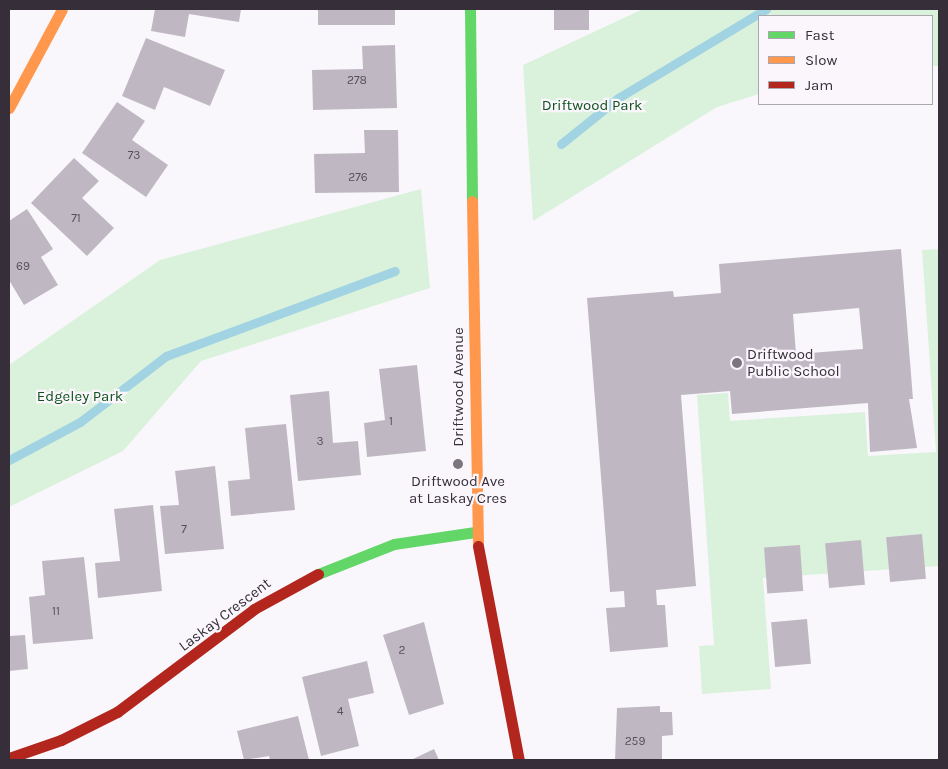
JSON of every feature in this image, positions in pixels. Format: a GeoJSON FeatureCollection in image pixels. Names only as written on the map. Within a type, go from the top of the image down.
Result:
{"type":"FeatureCollection","features":[{"type":"Feature","properties":{"kind":"street"},"geometry":{"type":"LineString","coordinates":[[9,108],[62,9]]}},
{"type":"Feature","properties":{"kind":"street","name":"Driftwood Avenue"},"geometry":{"type":"LineString","coordinates":[[470,9],[475,532],[520,760]]}},
{"type":"Feature","properties":{"kind":"street","name":"Laskay Crescent"},"geometry":{"type":"LineString","coordinates":[[9,758],[61,740],[117,712],[254,609],[305,579],[394,544],[475,532]]}},
{"type":"Feature","properties":{"kind":"green space","name":"Driftwood Park"},"geometry":{"type":"Polygon","coordinates":[[[643,9],[939,9],[939,66],[933,66],[933,15],[758,15],[758,94],[717,107],[533,221],[523,65],[643,9]]]}},
{"type":"Feature","properties":{"kind":"green space","name":"Edgeley Park"},"geometry":{"type":"Polygon","coordinates":[[[421,189],[430,288],[201,361],[123,451],[9,507],[9,365],[160,260],[421,189]]]}},
{"type":"Feature","properties":{"kind":"green space"},"geometry":{"type":"Polygon","coordinates":[[[939,249],[939,566],[763,578],[771,689],[702,694],[699,646],[714,645],[697,395],[728,393],[730,421],[865,412],[868,456],[936,452],[922,250],[939,249]]]}},
{"type":"Feature","properties":{"kind":"building"},"geometry":{"type":"Polygon","coordinates":[[[155,9],[241,9],[239,22],[189,14],[185,37],[151,31],[155,9]]]}},
{"type":"Feature","properties":{"kind":"building"},"geometry":{"type":"Polygon","coordinates":[[[318,9],[395,9],[395,25],[318,25],[318,9]]]}},
{"type":"Feature","properties":{"kind":"building"},"geometry":{"type":"Polygon","coordinates":[[[554,9],[589,9],[589,30],[554,30],[554,9]]]}},
{"type":"Feature","properties":{"kind":"building"},"geometry":{"type":"Polygon","coordinates":[[[146,38],[225,70],[210,106],[164,87],[155,110],[122,96],[146,38]]]}},
{"type":"Feature","properties":{"kind":"building"},"geometry":{"type":"Polygon","coordinates":[[[395,45],[397,108],[313,110],[312,70],[363,69],[362,46],[395,45]]]}},
{"type":"Feature","properties":{"kind":"building"},"geometry":{"type":"Polygon","coordinates":[[[117,102],[145,121],[132,140],[168,165],[146,197],[82,153],[117,102]]]}},
{"type":"Feature","properties":{"kind":"building"},"geometry":{"type":"Polygon","coordinates":[[[364,130],[398,130],[399,192],[315,193],[314,154],[365,153],[364,130]]]}},
{"type":"Feature","properties":{"kind":"building"},"geometry":{"type":"Polygon","coordinates":[[[74,158],[99,181],[82,198],[114,228],[87,256],[31,203],[74,158]]]}},
{"type":"Feature","properties":{"kind":"building"},"geometry":{"type":"Polygon","coordinates":[[[27,209],[53,249],[41,257],[58,285],[24,305],[9,280],[9,221],[27,209]]]}},
{"type":"Feature","properties":{"kind":"building"},"geometry":{"type":"Polygon","coordinates":[[[901,249],[913,399],[909,399],[917,448],[870,452],[868,403],[732,414],[730,391],[681,395],[696,586],[656,590],[657,605],[665,605],[668,647],[610,652],[606,608],[625,607],[624,591],[610,592],[587,298],[673,291],[674,297],[721,293],[719,264],[901,249]],[[859,308],[793,314],[796,354],[863,349],[859,308]]]}},
{"type":"Feature","properties":{"kind":"building"},"geometry":{"type":"Polygon","coordinates":[[[417,365],[426,451],[367,457],[364,423],[385,420],[379,369],[417,365]]]}},
{"type":"Feature","properties":{"kind":"building"},"geometry":{"type":"Polygon","coordinates":[[[329,391],[333,443],[358,441],[361,475],[298,481],[290,395],[329,391]]]}},
{"type":"Feature","properties":{"kind":"building"},"geometry":{"type":"Polygon","coordinates":[[[286,424],[295,510],[231,516],[228,481],[250,479],[245,428],[286,424]]]}},
{"type":"Feature","properties":{"kind":"building"},"geometry":{"type":"Polygon","coordinates":[[[215,466],[224,549],[165,554],[160,506],[179,505],[175,471],[215,466]]]}},
{"type":"Feature","properties":{"kind":"building"},"geometry":{"type":"Polygon","coordinates":[[[153,505],[162,591],[98,598],[95,563],[120,561],[114,509],[153,505]]]}},
{"type":"Feature","properties":{"kind":"building"},"geometry":{"type":"Polygon","coordinates":[[[922,534],[926,579],[890,582],[886,537],[922,534]]]}},
{"type":"Feature","properties":{"kind":"building"},"geometry":{"type":"Polygon","coordinates":[[[861,540],[865,585],[829,588],[825,543],[861,540]]]}},
{"type":"Feature","properties":{"kind":"building"},"geometry":{"type":"Polygon","coordinates":[[[800,545],[803,591],[767,593],[764,548],[800,545]]]}},
{"type":"Feature","properties":{"kind":"building"},"geometry":{"type":"Polygon","coordinates":[[[84,557],[93,639],[33,644],[29,597],[45,595],[42,561],[84,557]]]}},
{"type":"Feature","properties":{"kind":"building"},"geometry":{"type":"Polygon","coordinates":[[[807,619],[811,664],[775,667],[771,622],[807,619]]]}},
{"type":"Feature","properties":{"kind":"building"},"geometry":{"type":"Polygon","coordinates":[[[424,622],[444,704],[409,715],[383,635],[424,622]]]}},
{"type":"Feature","properties":{"kind":"building"},"geometry":{"type":"Polygon","coordinates":[[[25,635],[28,669],[9,671],[9,636],[25,635]]]}},
{"type":"Feature","properties":{"kind":"building"},"geometry":{"type":"Polygon","coordinates":[[[367,661],[374,693],[348,699],[359,746],[321,756],[302,677],[367,661]]]}},
{"type":"Feature","properties":{"kind":"building"},"geometry":{"type":"Polygon","coordinates":[[[660,706],[660,712],[672,712],[673,735],[662,736],[662,760],[615,760],[617,708],[660,706]]]}},
{"type":"Feature","properties":{"kind":"building"},"geometry":{"type":"Polygon","coordinates":[[[298,716],[309,760],[270,760],[269,756],[244,760],[237,731],[298,716]]]}},
{"type":"Feature","properties":{"kind":"building"},"geometry":{"type":"Polygon","coordinates":[[[434,749],[439,760],[411,760],[434,749]]]}},
{"type":"Feature","properties":{"kind":"waterway"},"geometry":{"type":"LineString","coordinates":[[561,144],[618,98],[766,9]]}},
{"type":"Feature","properties":{"kind":"waterway"},"geometry":{"type":"LineString","coordinates":[[9,460],[80,422],[166,356],[395,271]]}},
{"type":"Feature","properties":{"kind":"traffic: fast"},"geometry":{"type":"LineString","coordinates":[[470,9],[472,201]]}},
{"type":"Feature","properties":{"kind":"traffic: fast"},"geometry":{"type":"LineString","coordinates":[[318,574],[394,544],[475,532]]}},
{"type":"Feature","properties":{"kind":"traffic: slow"},"geometry":{"type":"LineString","coordinates":[[9,108],[62,9]]}},
{"type":"Feature","properties":{"kind":"traffic: slow"},"geometry":{"type":"LineString","coordinates":[[472,201],[478,546]]}},
{"type":"Feature","properties":{"kind":"traffic: jam"},"geometry":{"type":"LineString","coordinates":[[478,546],[519,760]]}},
{"type":"Feature","properties":{"kind":"traffic: jam"},"geometry":{"type":"LineString","coordinates":[[9,758],[61,740],[117,712],[254,609],[318,574]]}},
{"type":"Feature","properties":{"kind":"place","name":"Driftwood Public School"},"geometry":{"type":"Point","coordinates":[737,363]}},
{"type":"Feature","properties":{"kind":"place","name":"Driftwood Ave at Laskay Cres"},"geometry":{"type":"Point","coordinates":[458,464]}}]}
